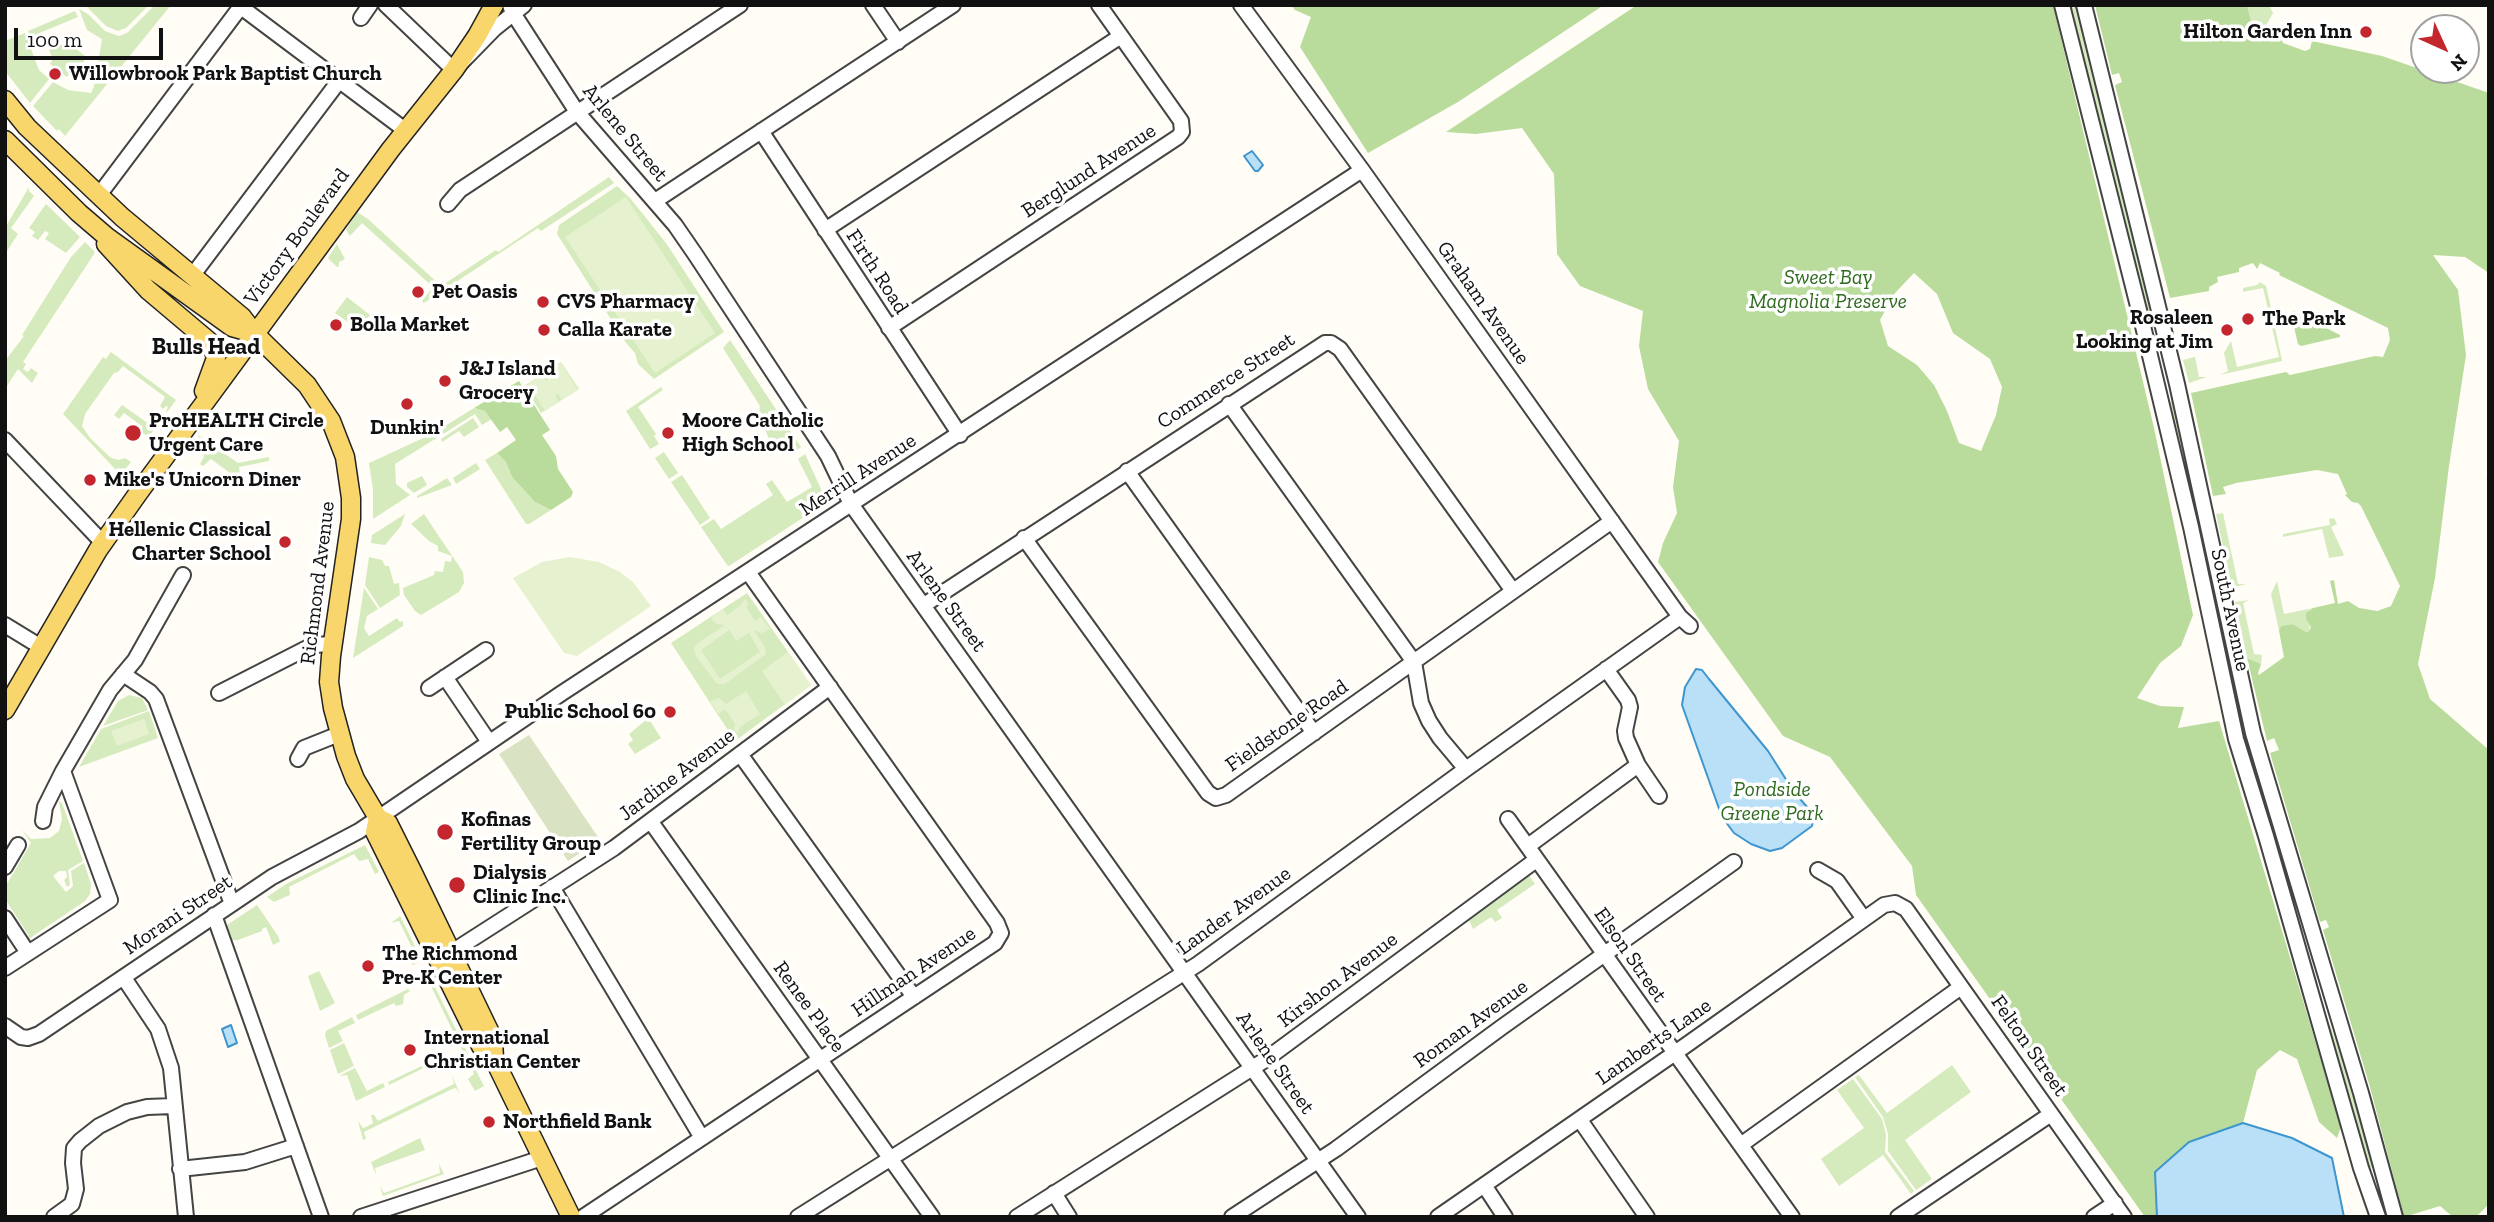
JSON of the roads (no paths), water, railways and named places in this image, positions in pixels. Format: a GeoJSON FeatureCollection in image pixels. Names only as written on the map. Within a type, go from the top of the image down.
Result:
{"type":"FeatureCollection","features":[{"type":"Feature","properties":{"kind":"main road","name":"Victory Boulevard"},"geometry":{"type":"LineString","coordinates":[[5,710],[103,543],[254,333],[405,130],[454,70],[494,5]]}},
{"type":"Feature","properties":{"kind":"main road","name":"Richmond Avenue"},"geometry":{"type":"LineString","coordinates":[[5,100],[27,127],[99,195],[152,243],[242,317],[254,333],[292,369],[331,421],[345,457],[351,498],[351,519],[332,644],[329,682],[339,734],[355,779],[378,818],[388,823],[445,956],[493,1039],[494,1059],[571,1217]]}},
{"type":"Feature","properties":{"kind":"main road","name":"Richmond Avenue"},"geometry":{"type":"LineString","coordinates":[[6,142],[81,215],[211,313],[232,327],[254,333]]}},
{"type":"Feature","properties":{"kind":"main road"},"geometry":{"type":"LineString","coordinates":[[81,215],[148,290],[212,344],[216,358],[190,422]]}},
{"type":"Feature","properties":{"kind":"street"},"geometry":{"type":"LineString","coordinates":[[361,18],[370,5]]}},
{"type":"Feature","properties":{"kind":"street"},"geometry":{"type":"LineString","coordinates":[[386,5],[454,70],[516,8]]}},
{"type":"Feature","properties":{"kind":"street"},"geometry":{"type":"LineString","coordinates":[[449,204],[460,190],[740,5]]}},
{"type":"Feature","properties":{"kind":"street"},"geometry":{"type":"LineString","coordinates":[[873,5],[898,42]]}},
{"type":"Feature","properties":{"kind":"street"},"geometry":{"type":"LineString","coordinates":[[654,201],[953,5]]}},
{"type":"Feature","properties":{"kind":"street","name":"Berglund Avenue"},"geometry":{"type":"LineString","coordinates":[[889,328],[1178,136],[1184,125],[1099,5]]}},
{"type":"Feature","properties":{"kind":"street","name":"Graham Avenue"},"geometry":{"type":"LineString","coordinates":[[1241,5],[1685,622]]}},
{"type":"Feature","properties":{"kind":"street","name":"South Avenue"},"geometry":{"type":"LineString","coordinates":[[2062,5],[2191,527],[2236,739],[2361,1168],[2378,1217]]}},
{"type":"Feature","properties":{"kind":"street","name":"South Avenue"},"geometry":{"type":"LineString","coordinates":[[2084,5],[2177,384],[2253,733],[2361,1093],[2395,1217]]}},
{"type":"Feature","properties":{"kind":"street"},"geometry":{"type":"LineString","coordinates":[[99,195],[241,6],[405,130]]}},
{"type":"Feature","properties":{"kind":"street","name":"Arlene Street"},"geometry":{"type":"LineString","coordinates":[[516,8],[576,112],[654,201],[695,254],[828,456],[851,505],[1358,1217]]}},
{"type":"Feature","properties":{"kind":"street"},"geometry":{"type":"LineString","coordinates":[[825,230],[1121,36]]}},
{"type":"Feature","properties":{"kind":"street"},"geometry":{"type":"LineString","coordinates":[[192,276],[339,81]]}},
{"type":"Feature","properties":{"kind":"street","name":"Firth Road"},"geometry":{"type":"LineString","coordinates":[[761,131],[960,435]]}},
{"type":"Feature","properties":{"kind":"street","name":"Merrill Avenue"},"geometry":{"type":"LineString","coordinates":[[378,818],[489,742],[1362,170]]}},
{"type":"Feature","properties":{"kind":"street","name":"Commerce Street"},"geometry":{"type":"LineString","coordinates":[[924,605],[1320,345],[1331,343],[1336,345],[1513,591]]}},
{"type":"Feature","properties":{"kind":"street"},"geometry":{"type":"LineString","coordinates":[[1229,404],[1413,662],[1416,686],[1425,712],[1440,738],[1466,769]]}},
{"type":"Feature","properties":{"kind":"street"},"geometry":{"type":"LineString","coordinates":[[5,440],[103,543]]}},
{"type":"Feature","properties":{"kind":"street"},"geometry":{"type":"LineString","coordinates":[[1127,471],[1314,733]]}},
{"type":"Feature","properties":{"kind":"street","name":"Fieldstone Road"},"geometry":{"type":"LineString","coordinates":[[1024,538],[1216,798],[1226,795],[1612,521]]}},
{"type":"Feature","properties":{"kind":"street","name":"Hillman Avenue"},"geometry":{"type":"LineString","coordinates":[[583,1217],[999,938],[1000,928],[748,572]]}},
{"type":"Feature","properties":{"kind":"street"},"geometry":{"type":"LineString","coordinates":[[43,821],[45,807],[62,771],[110,690],[135,660],[183,575]]}},
{"type":"Feature","properties":{"kind":"street","name":"Lander Avenue"},"geometry":{"type":"LineString","coordinates":[[798,1217],[1185,972],[1606,669],[1685,622]]}},
{"type":"Feature","properties":{"kind":"street"},"geometry":{"type":"LineString","coordinates":[[5,625],[41,647]]}},
{"type":"Feature","properties":{"kind":"street"},"geometry":{"type":"LineString","coordinates":[[219,693],[313,645],[332,644]]}},
{"type":"Feature","properties":{"kind":"street"},"geometry":{"type":"LineString","coordinates":[[429,688],[486,650]]}},
{"type":"Feature","properties":{"kind":"street"},"geometry":{"type":"LineString","coordinates":[[1606,669],[1628,700],[1630,706],[1625,731],[1638,765],[1659,796]]}},
{"type":"Feature","properties":{"kind":"street"},"geometry":{"type":"LineString","coordinates":[[123,674],[156,699],[232,904]]}},
{"type":"Feature","properties":{"kind":"street"},"geometry":{"type":"LineString","coordinates":[[445,677],[489,742]]}},
{"type":"Feature","properties":{"kind":"street","name":"Jardine Avenue"},"geometry":{"type":"LineString","coordinates":[[445,956],[651,822],[830,687]]}},
{"type":"Feature","properties":{"kind":"street"},"geometry":{"type":"LineString","coordinates":[[298,759],[304,748],[339,734]]}},
{"type":"Feature","properties":{"kind":"street"},"geometry":{"type":"LineString","coordinates":[[740,754],[914,997]]}},
{"type":"Feature","properties":{"kind":"street"},"geometry":{"type":"LineString","coordinates":[[1528,846],[1638,765]]}},
{"type":"Feature","properties":{"kind":"street"},"geometry":{"type":"LineString","coordinates":[[5,968],[110,900],[62,771]]}},
{"type":"Feature","properties":{"kind":"street","name":"Morani Street"},"geometry":{"type":"LineString","coordinates":[[5,1026],[21,1037],[33,1037],[272,877],[359,831],[378,818]]}},
{"type":"Feature","properties":{"kind":"street","name":"Elson Street"},"geometry":{"type":"LineString","coordinates":[[1508,820],[1792,1217]]}},
{"type":"Feature","properties":{"kind":"street","name":"Renee Place"},"geometry":{"type":"LineString","coordinates":[[651,822],[932,1217]]}},
{"type":"Feature","properties":{"kind":"street"},"geometry":{"type":"LineString","coordinates":[[5,867],[18,845]]}},
{"type":"Feature","properties":{"kind":"street","name":"Kirshon Avenue"},"geometry":{"type":"LineString","coordinates":[[1017,1217],[1253,1068],[1536,860]]}},
{"type":"Feature","properties":{"kind":"street","name":"Roman Avenue"},"geometry":{"type":"LineString","coordinates":[[1232,1217],[1319,1161],[1734,862]]}},
{"type":"Feature","properties":{"kind":"street"},"geometry":{"type":"LineString","coordinates":[[1818,870],[1837,881],[1864,919]]}},
{"type":"Feature","properties":{"kind":"street"},"geometry":{"type":"LineString","coordinates":[[552,887],[702,1138]]}},
{"type":"Feature","properties":{"kind":"street","name":"Lamberts Lane"},"geometry":{"type":"LineString","coordinates":[[1438,1217],[1675,1054],[1884,905],[1895,903]]}},
{"type":"Feature","properties":{"kind":"street","name":"Felton Street"},"geometry":{"type":"LineString","coordinates":[[1895,903],[1906,909],[2124,1217]]}},
{"type":"Feature","properties":{"kind":"street"},"geometry":{"type":"LineString","coordinates":[[214,915],[321,1217]]}},
{"type":"Feature","properties":{"kind":"street"},"geometry":{"type":"LineString","coordinates":[[5,918],[28,953]]}},
{"type":"Feature","properties":{"kind":"street"},"geometry":{"type":"LineString","coordinates":[[124,978],[158,1029],[171,1068],[186,1217]]}},
{"type":"Feature","properties":{"kind":"street"},"geometry":{"type":"LineString","coordinates":[[1742,1144],[1961,987]]}},
{"type":"Feature","properties":{"kind":"street"},"geometry":{"type":"LineString","coordinates":[[54,1217],[72,1204],[76,1189],[74,1148],[80,1141],[99,1126],[127,1112],[146,1107],[173,1106]]}},
{"type":"Feature","properties":{"kind":"street"},"geometry":{"type":"LineString","coordinates":[[1898,1217],[2052,1114]]}},
{"type":"Feature","properties":{"kind":"street"},"geometry":{"type":"LineString","coordinates":[[1580,1120],[1647,1217]]}},
{"type":"Feature","properties":{"kind":"street"},"geometry":{"type":"LineString","coordinates":[[180,1169],[245,1162],[296,1146]]}},
{"type":"Feature","properties":{"kind":"street"},"geometry":{"type":"LineString","coordinates":[[361,1217],[542,1158]]}},
{"type":"Feature","properties":{"kind":"street"},"geometry":{"type":"LineString","coordinates":[[1484,1185],[1505,1217]]}},
{"type":"Feature","properties":{"kind":"street"},"geometry":{"type":"LineString","coordinates":[[1054,1193],[1069,1217]]}},
{"type":"Feature","properties":{"kind":"street"},"geometry":{"type":"LineString","coordinates":[[2094,1217],[2115,1203]]}},
{"type":"Feature","properties":{"kind":"water"},"geometry":{"type":"Polygon","coordinates":[[[1252,151],[1263,165],[1258,171],[1255,171],[1244,156],[1252,151]]]}},
{"type":"Feature","properties":{"kind":"water"},"geometry":{"type":"Polygon","coordinates":[[[1696,669],[1702,670],[1768,751],[1794,792],[1814,815],[1812,826],[1782,848],[1770,851],[1751,844],[1734,833],[1722,817],[1682,705],[1685,687],[1696,669]]]}},
{"type":"Feature","properties":{"kind":"water"},"geometry":{"type":"Polygon","coordinates":[[[231,1025],[237,1043],[228,1047],[222,1029],[231,1025]]]}},
{"type":"Feature","properties":{"kind":"water"},"geometry":{"type":"Polygon","coordinates":[[[2243,1123],[2292,1138],[2332,1158],[2344,1217],[2157,1217],[2155,1172],[2189,1142],[2243,1123]]]}},
{"type":"Feature","properties":{"kind":"place","name":"Hilton Garden Inn"},"geometry":{"type":"Point","coordinates":[2366,32]}},
{"type":"Feature","properties":{"kind":"place","name":"Willowbrook Park Baptist Church"},"geometry":{"type":"Point","coordinates":[55,74]}},
{"type":"Feature","properties":{"kind":"place","name":"Pet Oasis"},"geometry":{"type":"Point","coordinates":[418,292]}},
{"type":"Feature","properties":{"kind":"place","name":"CVS Pharmacy"},"geometry":{"type":"Point","coordinates":[543,302]}},
{"type":"Feature","properties":{"kind":"place","name":"The Park"},"geometry":{"type":"Point","coordinates":[2248,319]}},
{"type":"Feature","properties":{"kind":"place","name":"Bolla Market"},"geometry":{"type":"Point","coordinates":[336,325]}},
{"type":"Feature","properties":{"kind":"place","name":"Calla Karate"},"geometry":{"type":"Point","coordinates":[544,330]}},
{"type":"Feature","properties":{"kind":"place","name":"Rosaleen Looking at Jim"},"geometry":{"type":"Point","coordinates":[2227,330]}},
{"type":"Feature","properties":{"kind":"place","name":"J&J Island Grocery"},"geometry":{"type":"Point","coordinates":[445,381]}},
{"type":"Feature","properties":{"kind":"place","name":"Dunkin'"},"geometry":{"type":"Point","coordinates":[407,404]}},
{"type":"Feature","properties":{"kind":"place","name":"ProHEALTH Circle Urgent Care"},"geometry":{"type":"Point","coordinates":[133,433]}},
{"type":"Feature","properties":{"kind":"place","name":"Moore Catholic High School"},"geometry":{"type":"Point","coordinates":[668,433]}},
{"type":"Feature","properties":{"kind":"place","name":"Mike's Unicorn Diner"},"geometry":{"type":"Point","coordinates":[90,480]}},
{"type":"Feature","properties":{"kind":"place","name":"Hellenic Classical Charter School"},"geometry":{"type":"Point","coordinates":[285,542]}},
{"type":"Feature","properties":{"kind":"place","name":"Public School 60"},"geometry":{"type":"Point","coordinates":[670,712]}},
{"type":"Feature","properties":{"kind":"place","name":"Kofinas Fertility Group"},"geometry":{"type":"Point","coordinates":[445,832]}},
{"type":"Feature","properties":{"kind":"place","name":"Dialysis Clinic Inc."},"geometry":{"type":"Point","coordinates":[457,885]}},
{"type":"Feature","properties":{"kind":"place","name":"The Richmond Pre-K Center"},"geometry":{"type":"Point","coordinates":[368,966]}},
{"type":"Feature","properties":{"kind":"place","name":"International Christian Center"},"geometry":{"type":"Point","coordinates":[410,1050]}},
{"type":"Feature","properties":{"kind":"place","name":"Northfield Bank"},"geometry":{"type":"Point","coordinates":[489,1122]}},
{"type":"Feature","properties":{"kind":"district","name":"Bulls Head"},"geometry":{"type":"Point","coordinates":[206,347]}},
{"type":"Feature","properties":{"kind":"park label","name":"Sweet Bay Magnolia Preserve"},"geometry":{"type":"Point","coordinates":[1828,290]}},
{"type":"Feature","properties":{"kind":"park label","name":"Pondside Greene Park"},"geometry":{"type":"Point","coordinates":[1772,802]}}]}
